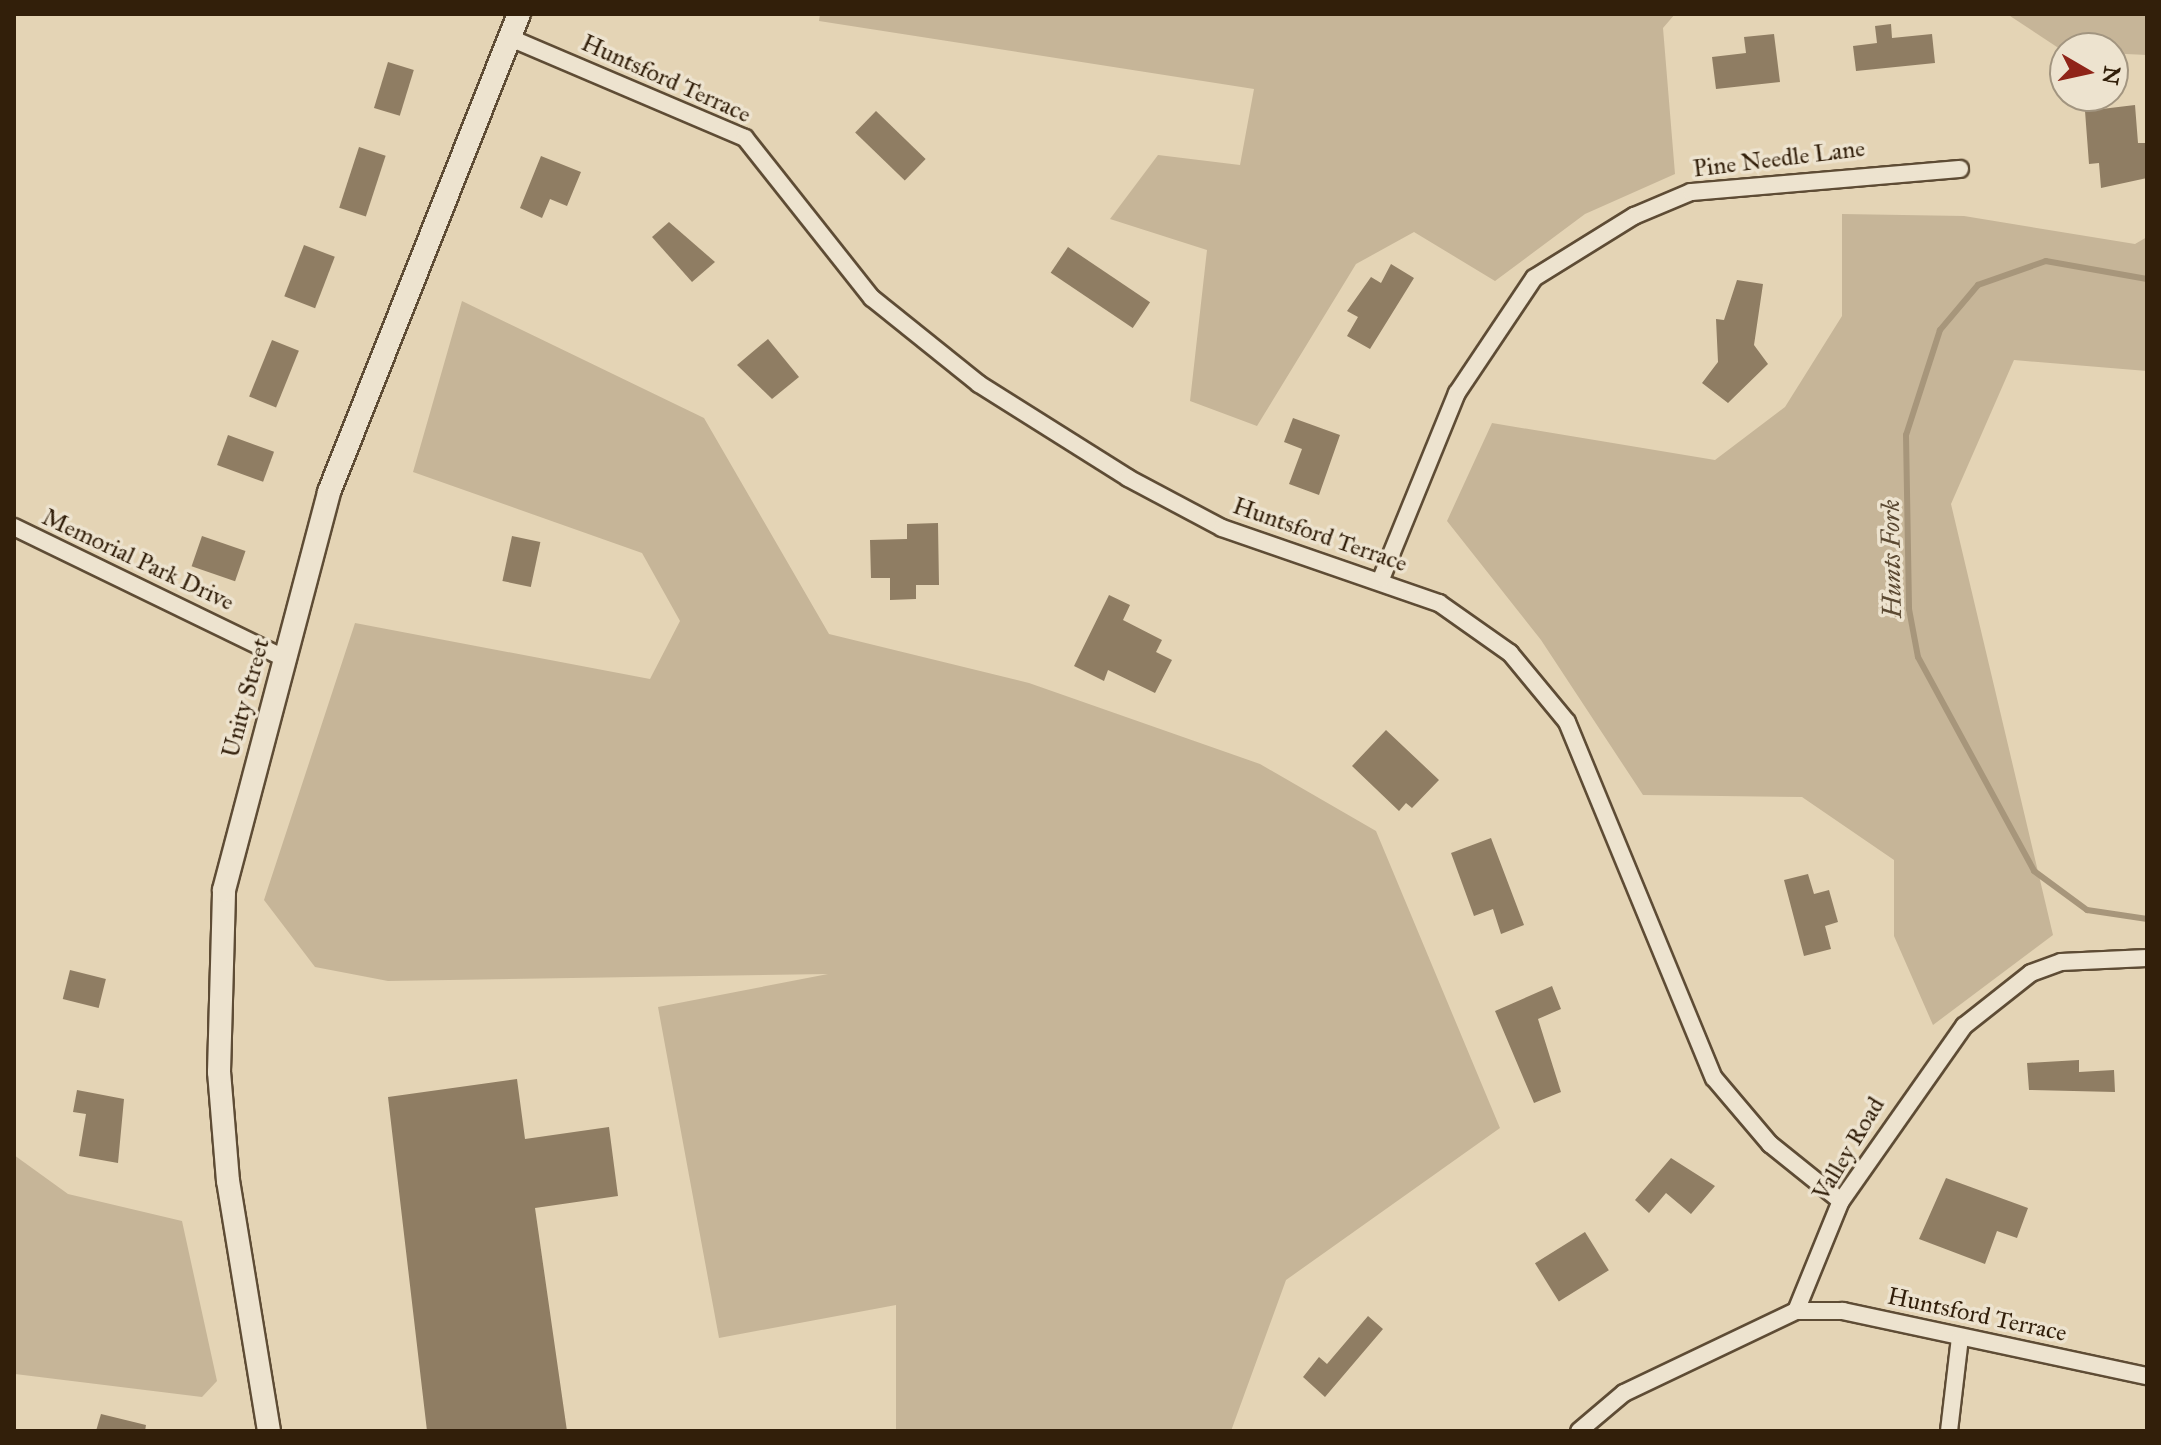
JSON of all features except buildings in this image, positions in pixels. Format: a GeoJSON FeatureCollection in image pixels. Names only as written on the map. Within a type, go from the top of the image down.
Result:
{"type":"FeatureCollection","features":[{"type":"Feature","properties":{"kind":"street","name":"Unity Street"},"geometry":{"type":"LineString","coordinates":[[269,1431],[228,1181],[217,978],[224,890],[329,492],[515,40],[519,14]]}},
{"type":"Feature","properties":{"kind":"street","name":"Huntsford Terrace"},"geometry":{"type":"LineString","coordinates":[[515,40],[745,138],[872,298],[971,378],[1090,454],[1222,528],[1381,579],[1439,603],[1510,653],[1567,722],[1714,1078],[1770,1144],[1841,1201]]}},
{"type":"Feature","properties":{"kind":"street","name":"Pine Needle Lane"},"geometry":{"type":"LineString","coordinates":[[1381,579],[1457,393],[1534,278],[1634,216],[1691,192],[1960,169]]}},
{"type":"Feature","properties":{"kind":"street","name":"Memorial Park Drive"},"geometry":{"type":"LineString","coordinates":[[14,527],[284,658]]}},
{"type":"Feature","properties":{"kind":"street","name":"Valley Road"},"geometry":{"type":"LineString","coordinates":[[1796,1311],[1841,1201],[1920,1080],[1996,995],[2061,962],[2147,958]]}},
{"type":"Feature","properties":{"kind":"street","name":"Huntsford Terrace"},"geometry":{"type":"LineString","coordinates":[[1796,1311],[1843,1311],[2147,1376]]}},
{"type":"Feature","properties":{"kind":"street"},"geometry":{"type":"LineString","coordinates":[[1579,1431],[1624,1393],[1796,1311]]}},
{"type":"Feature","properties":{"kind":"street"},"geometry":{"type":"LineString","coordinates":[[1949,1431],[1960,1338]]}},
{"type":"Feature","properties":{"kind":"shaded area"},"geometry":{"type":"Polygon","coordinates":[[[820,14],[1675,14],[1663,28],[1675,174],[1585,214],[1495,281],[1414,232],[1356,264],[1257,426],[1190,401],[1207,250],[1110,219],[1158,155],[1240,165],[1254,89],[819,21],[820,14]]]}},
{"type":"Feature","properties":{"kind":"shaded area"},"geometry":{"type":"Polygon","coordinates":[[[2007,14],[2147,14],[2147,55],[2129,54],[2129,32],[2049,32],[2049,42],[2007,14]]]}},
{"type":"Feature","properties":{"kind":"shaded area"},"geometry":{"type":"Polygon","coordinates":[[[1842,214],[1964,216],[2135,244],[2147,237],[2147,371],[2014,360],[1951,504],[2053,935],[1933,1025],[1894,936],[1894,860],[1802,797],[1643,795],[1541,640],[1447,521],[1492,423],[1715,460],[1785,407],[1842,316],[1842,214]]]}},
{"type":"Feature","properties":{"kind":"shaded area"},"geometry":{"type":"Polygon","coordinates":[[[462,301],[704,418],[829,634],[1029,683],[1260,764],[1376,831],[1500,1128],[1286,1280],[1231,1431],[896,1431],[896,1305],[719,1338],[658,1007],[828,974],[388,981],[315,967],[264,900],[355,623],[650,679],[680,621],[642,553],[413,472],[462,301]]]}},
{"type":"Feature","properties":{"kind":"shaded area"},"geometry":{"type":"Polygon","coordinates":[[[14,1155],[68,1194],[182,1221],[217,1381],[202,1397],[15,1374],[14,1155]]]}},
{"type":"Feature","properties":{"kind":"waterway","name":"Hunts Fork"},"geometry":{"type":"LineString","coordinates":[[2147,279],[2046,261],[1978,285],[1940,330],[1906,435],[1909,609],[1918,657],[2034,871],[2087,910],[2147,919]]}}]}
